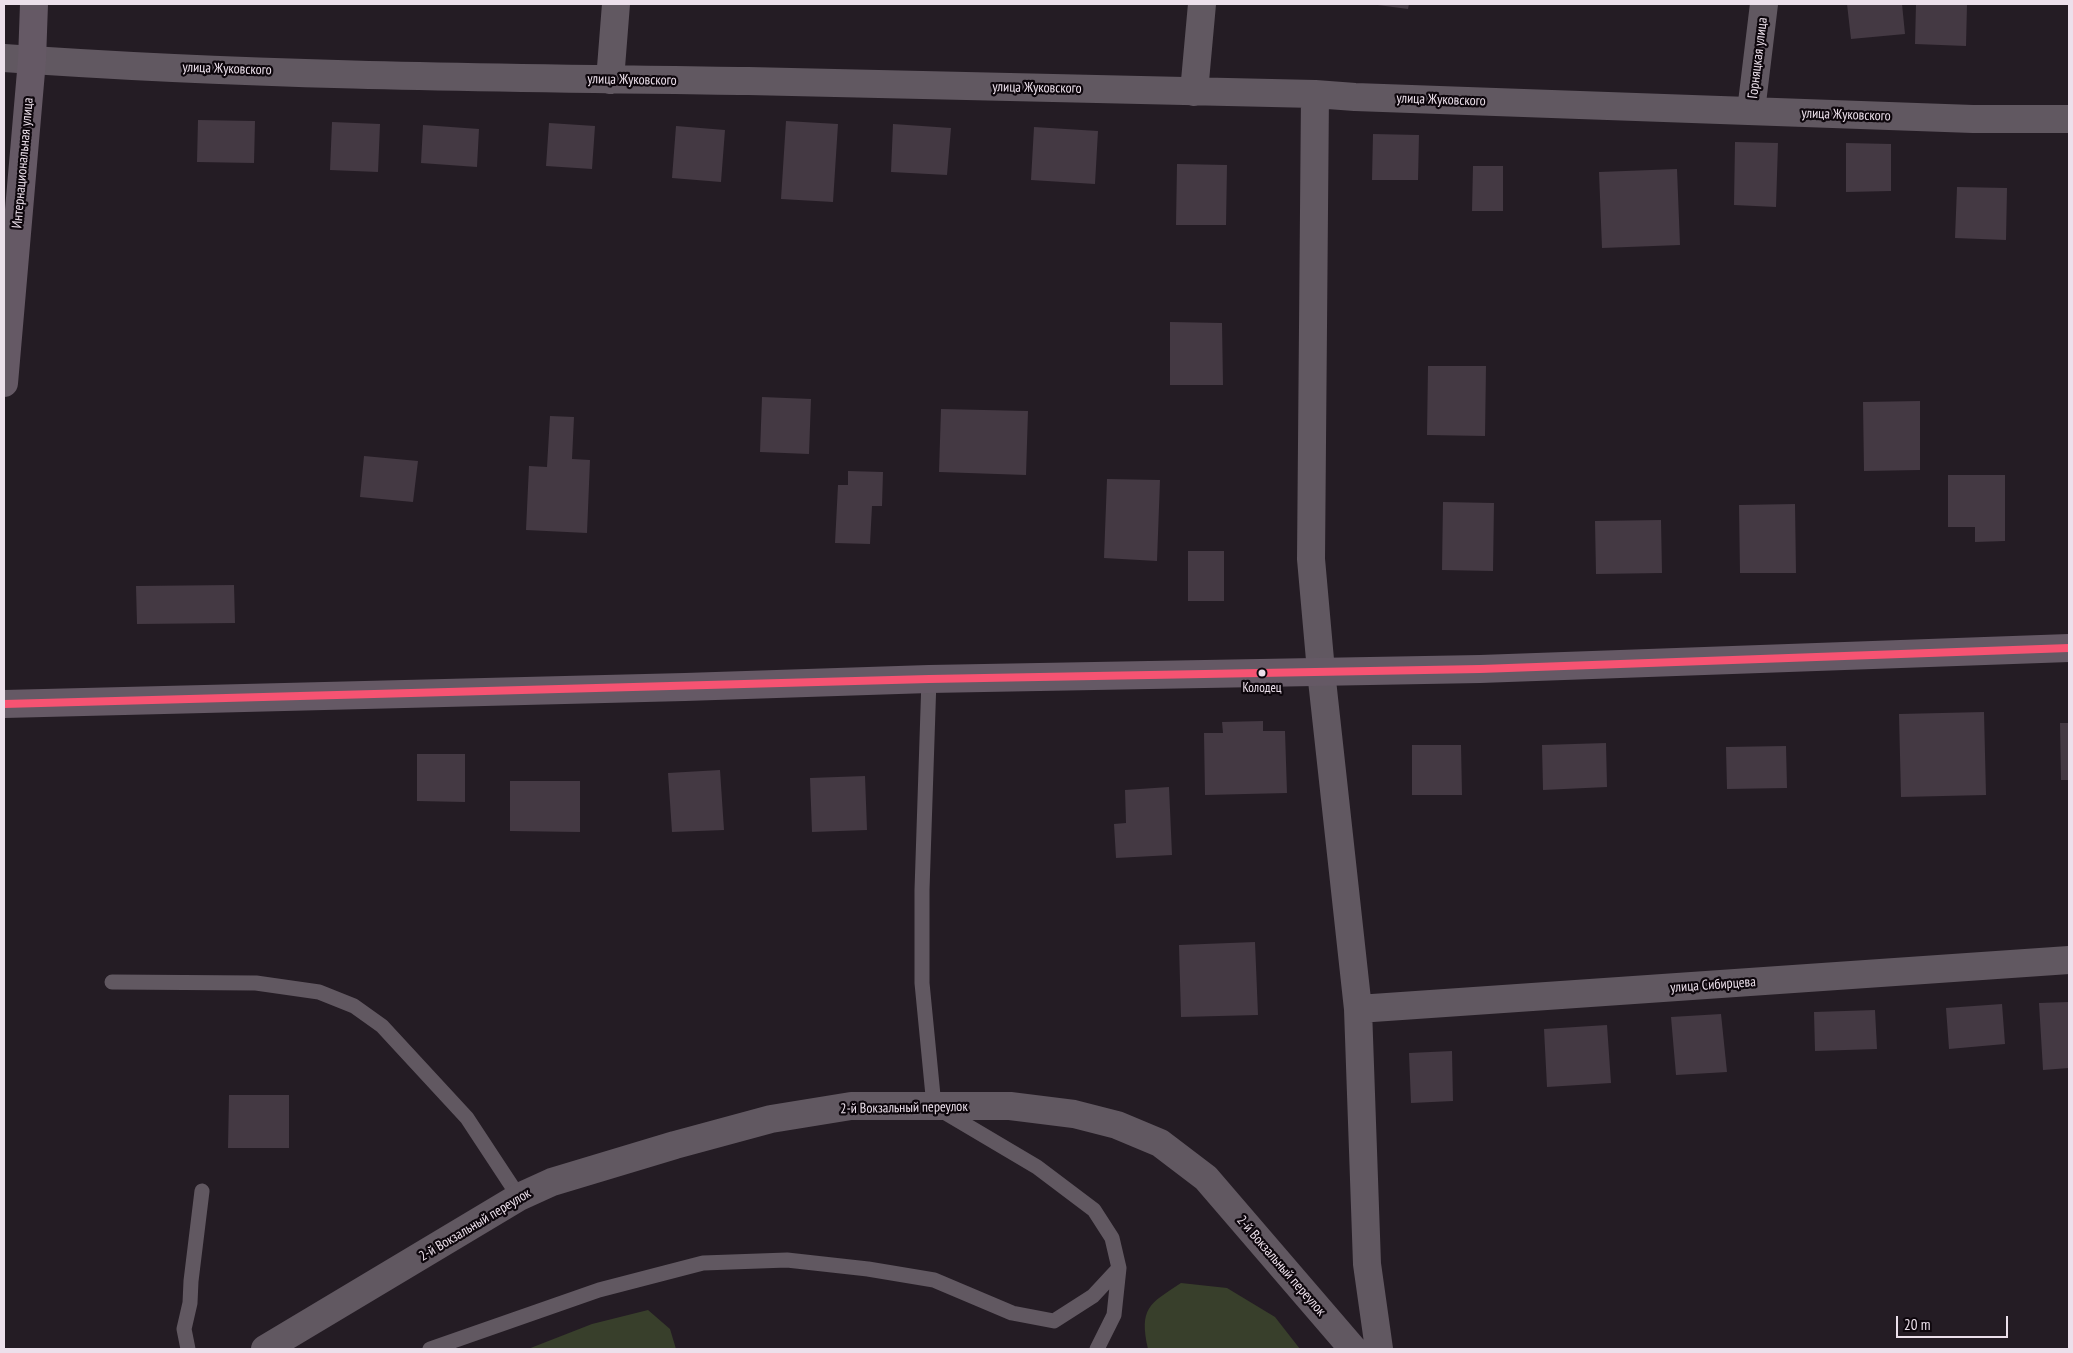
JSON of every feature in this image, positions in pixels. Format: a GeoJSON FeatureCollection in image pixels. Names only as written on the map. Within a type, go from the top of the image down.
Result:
{"type":"FeatureCollection","features":[{"type":"Feature","properties":{"kind":"main road","name":"Интернациональная улица"},"geometry":{"type":"LineString","coordinates":[[4,383],[32,60],[34,4]]}},
{"type":"Feature","properties":{"kind":"main road"},"geometry":{"type":"LineString","coordinates":[[4,704],[695,687],[929,679],[1262,674],[1321,670],[1480,669],[2069,648]]}},
{"type":"Feature","properties":{"kind":"street"},"geometry":{"type":"LineString","coordinates":[[610,80],[616,4]]}},
{"type":"Feature","properties":{"kind":"street"},"geometry":{"type":"LineString","coordinates":[[1194,92],[1202,4]]}},
{"type":"Feature","properties":{"kind":"street","name":"Горняцкая улица"},"geometry":{"type":"LineString","coordinates":[[1751,111],[1764,4]]}},
{"type":"Feature","properties":{"kind":"street","name":"улица Жуковского"},"geometry":{"type":"LineString","coordinates":[[4,58],[182,68],[610,80],[749,81],[1315,94],[1972,120],[2069,119]]}},
{"type":"Feature","properties":{"kind":"street"},"geometry":{"type":"LineString","coordinates":[[1315,94],[1311,559],[1321,670],[1358,1009],[1367,1264],[1379,1349]]}},
{"type":"Feature","properties":{"kind":"street","name":"улица Сибирцева"},"geometry":{"type":"LineString","coordinates":[[1358,1009],[2069,960]]}},
{"type":"Feature","properties":{"kind":"street","name":"2-й Вокзальный переулок"},"geometry":{"type":"LineString","coordinates":[[265,1349],[395,1273],[519,1196],[552,1182],[675,1145],[771,1119],[851,1106],[1010,1106],[1074,1114],[1117,1125],[1160,1143],[1206,1178],[1353,1349]]}},
{"type":"Feature","properties":{"kind":"lane"},"geometry":{"type":"LineString","coordinates":[[929,679],[922,890],[922,974],[934,1106],[1037,1167],[1094,1210],[1112,1238],[1119,1268],[1114,1315],[1098,1349]]}},
{"type":"Feature","properties":{"kind":"lane"},"geometry":{"type":"LineString","coordinates":[[112,982],[256,983],[319,992],[354,1006],[382,1026],[467,1118],[519,1196]]}},
{"type":"Feature","properties":{"kind":"lane"},"geometry":{"type":"LineString","coordinates":[[188,1349],[184,1329],[190,1303],[202,1191]]}},
{"type":"Feature","properties":{"kind":"lane"},"geometry":{"type":"LineString","coordinates":[[430,1349],[600,1290],[704,1263],[787,1260],[868,1269],[934,1280],[1012,1313],[1054,1322],[1093,1296],[1119,1268]]}},
{"type":"Feature","properties":{"kind":"green space"},"geometry":{"type":"Polygon","coordinates":[[[1181,1283],[1227,1288],[1275,1317],[1300,1349],[1148,1349],[1145,1324],[1149,1309],[1161,1296],[1181,1283]]]}},
{"type":"Feature","properties":{"kind":"green space"},"geometry":{"type":"Polygon","coordinates":[[[648,1310],[670,1329],[676,1349],[528,1349],[592,1324],[648,1310]]]}},
{"type":"Feature","properties":{"kind":"building"},"geometry":{"type":"Polygon","coordinates":[[[1370,4],[1409,4],[1408,9],[1370,4]]]}},
{"type":"Feature","properties":{"kind":"building"},"geometry":{"type":"Polygon","coordinates":[[[1847,4],[1902,4],[1905,34],[1851,39],[1847,4]]]}},
{"type":"Feature","properties":{"kind":"building"},"geometry":{"type":"Polygon","coordinates":[[[1916,4],[1967,4],[1966,46],[1915,44],[1916,4]]]}},
{"type":"Feature","properties":{"kind":"building"},"geometry":{"type":"Polygon","coordinates":[[[198,120],[255,121],[254,163],[197,162],[198,120]]]}},
{"type":"Feature","properties":{"kind":"building"},"geometry":{"type":"Polygon","coordinates":[[[786,121],[838,124],[833,202],[781,199],[786,121]]]}},
{"type":"Feature","properties":{"kind":"building"},"geometry":{"type":"Polygon","coordinates":[[[332,122],[380,124],[378,172],[330,170],[332,122]]]}},
{"type":"Feature","properties":{"kind":"building"},"geometry":{"type":"Polygon","coordinates":[[[549,123],[595,126],[592,169],[546,166],[549,123]]]}},
{"type":"Feature","properties":{"kind":"building"},"geometry":{"type":"Polygon","coordinates":[[[893,124],[951,128],[947,175],[891,172],[893,124]]]}},
{"type":"Feature","properties":{"kind":"building"},"geometry":{"type":"Polygon","coordinates":[[[423,125],[479,129],[477,167],[421,163],[423,125]]]}},
{"type":"Feature","properties":{"kind":"building"},"geometry":{"type":"Polygon","coordinates":[[[676,126],[725,130],[721,182],[672,178],[676,126]]]}},
{"type":"Feature","properties":{"kind":"building"},"geometry":{"type":"Polygon","coordinates":[[[1034,127],[1098,131],[1095,184],[1031,180],[1034,127]]]}},
{"type":"Feature","properties":{"kind":"building"},"geometry":{"type":"Polygon","coordinates":[[[1373,134],[1419,135],[1418,180],[1372,180],[1373,134]]]}},
{"type":"Feature","properties":{"kind":"building"},"geometry":{"type":"Polygon","coordinates":[[[1735,142],[1778,143],[1776,207],[1734,205],[1735,142]]]}},
{"type":"Feature","properties":{"kind":"building"},"geometry":{"type":"Polygon","coordinates":[[[1846,143],[1891,144],[1891,191],[1846,192],[1846,143]]]}},
{"type":"Feature","properties":{"kind":"building"},"geometry":{"type":"Polygon","coordinates":[[[1177,164],[1227,165],[1226,225],[1176,225],[1177,164]]]}},
{"type":"Feature","properties":{"kind":"building"},"geometry":{"type":"Polygon","coordinates":[[[1473,166],[1503,166],[1503,211],[1472,211],[1473,166]]]}},
{"type":"Feature","properties":{"kind":"building"},"geometry":{"type":"Polygon","coordinates":[[[1677,169],[1680,245],[1602,248],[1599,172],[1677,169]]]}},
{"type":"Feature","properties":{"kind":"building"},"geometry":{"type":"Polygon","coordinates":[[[1957,187],[2007,188],[2006,240],[1955,238],[1957,187]]]}},
{"type":"Feature","properties":{"kind":"building"},"geometry":{"type":"Polygon","coordinates":[[[1170,322],[1222,323],[1223,385],[1170,385],[1170,322]]]}},
{"type":"Feature","properties":{"kind":"building"},"geometry":{"type":"Polygon","coordinates":[[[1428,366],[1486,366],[1485,436],[1427,435],[1428,366]]]}},
{"type":"Feature","properties":{"kind":"building"},"geometry":{"type":"Polygon","coordinates":[[[762,397],[811,399],[809,454],[760,452],[762,397]]]}},
{"type":"Feature","properties":{"kind":"building"},"geometry":{"type":"Polygon","coordinates":[[[1920,401],[1920,470],[1864,471],[1863,402],[1920,401]]]}},
{"type":"Feature","properties":{"kind":"building"},"geometry":{"type":"Polygon","coordinates":[[[941,409],[1028,411],[1026,475],[939,472],[941,409]]]}},
{"type":"Feature","properties":{"kind":"building"},"geometry":{"type":"Polygon","coordinates":[[[550,416],[574,417],[572,459],[590,460],[587,533],[526,530],[529,466],[547,467],[550,416]]]}},
{"type":"Feature","properties":{"kind":"building"},"geometry":{"type":"Polygon","coordinates":[[[364,456],[418,461],[413,502],[360,497],[364,456]]]}},
{"type":"Feature","properties":{"kind":"building"},"geometry":{"type":"Polygon","coordinates":[[[848,471],[883,472],[882,506],[872,506],[870,544],[835,543],[838,485],[848,485],[848,471]]]}},
{"type":"Feature","properties":{"kind":"building"},"geometry":{"type":"Polygon","coordinates":[[[1948,475],[2005,475],[2005,541],[1975,542],[1975,527],[1948,527],[1948,475]]]}},
{"type":"Feature","properties":{"kind":"building"},"geometry":{"type":"Polygon","coordinates":[[[1107,479],[1160,480],[1157,561],[1104,558],[1107,479]]]}},
{"type":"Feature","properties":{"kind":"building"},"geometry":{"type":"Polygon","coordinates":[[[1443,502],[1494,503],[1493,571],[1442,570],[1443,502]]]}},
{"type":"Feature","properties":{"kind":"building"},"geometry":{"type":"Polygon","coordinates":[[[1795,504],[1796,573],[1740,573],[1739,505],[1795,504]]]}},
{"type":"Feature","properties":{"kind":"building"},"geometry":{"type":"Polygon","coordinates":[[[1661,520],[1662,573],[1596,574],[1595,521],[1661,520]]]}},
{"type":"Feature","properties":{"kind":"building"},"geometry":{"type":"Polygon","coordinates":[[[1188,551],[1224,551],[1224,601],[1188,601],[1188,551]]]}},
{"type":"Feature","properties":{"kind":"building"},"geometry":{"type":"Polygon","coordinates":[[[234,585],[235,623],[137,624],[136,586],[234,585]]]}},
{"type":"Feature","properties":{"kind":"building"},"geometry":{"type":"Polygon","coordinates":[[[1984,712],[1986,795],[1901,797],[1899,714],[1984,712]]]}},
{"type":"Feature","properties":{"kind":"building"},"geometry":{"type":"Polygon","coordinates":[[[1263,721],[1263,731],[1285,731],[1287,793],[1205,795],[1204,733],[1223,733],[1222,722],[1263,721]]]}},
{"type":"Feature","properties":{"kind":"building"},"geometry":{"type":"Polygon","coordinates":[[[2060,723],[2069,723],[2069,780],[2061,780],[2060,723]]]}},
{"type":"Feature","properties":{"kind":"building"},"geometry":{"type":"Polygon","coordinates":[[[1606,743],[1607,787],[1543,790],[1542,745],[1606,743]]]}},
{"type":"Feature","properties":{"kind":"building"},"geometry":{"type":"Polygon","coordinates":[[[1412,745],[1461,745],[1462,795],[1412,795],[1412,745]]]}},
{"type":"Feature","properties":{"kind":"building"},"geometry":{"type":"Polygon","coordinates":[[[1786,746],[1787,788],[1727,789],[1726,747],[1786,746]]]}},
{"type":"Feature","properties":{"kind":"building"},"geometry":{"type":"Polygon","coordinates":[[[417,754],[465,754],[465,802],[417,801],[417,754]]]}},
{"type":"Feature","properties":{"kind":"building"},"geometry":{"type":"Polygon","coordinates":[[[720,770],[724,830],[672,832],[668,773],[720,770]]]}},
{"type":"Feature","properties":{"kind":"building"},"geometry":{"type":"Polygon","coordinates":[[[865,776],[867,830],[812,832],[810,778],[865,776]]]}},
{"type":"Feature","properties":{"kind":"building"},"geometry":{"type":"Polygon","coordinates":[[[510,781],[580,781],[580,832],[510,831],[510,781]]]}},
{"type":"Feature","properties":{"kind":"building"},"geometry":{"type":"Polygon","coordinates":[[[1169,787],[1172,855],[1116,858],[1114,824],[1126,823],[1125,790],[1169,787]]]}},
{"type":"Feature","properties":{"kind":"building"},"geometry":{"type":"Polygon","coordinates":[[[1255,942],[1258,1015],[1181,1017],[1179,945],[1255,942]]]}},
{"type":"Feature","properties":{"kind":"building"},"geometry":{"type":"Polygon","coordinates":[[[2069,1002],[2069,1068],[2043,1070],[2039,1003],[2069,1002]]]}},
{"type":"Feature","properties":{"kind":"building"},"geometry":{"type":"Polygon","coordinates":[[[2002,1004],[2005,1044],[1949,1049],[1946,1008],[2002,1004]]]}},
{"type":"Feature","properties":{"kind":"building"},"geometry":{"type":"Polygon","coordinates":[[[1875,1010],[1877,1049],[1815,1051],[1814,1012],[1875,1010]]]}},
{"type":"Feature","properties":{"kind":"building"},"geometry":{"type":"Polygon","coordinates":[[[1721,1014],[1727,1072],[1676,1075],[1671,1017],[1721,1014]]]}},
{"type":"Feature","properties":{"kind":"building"},"geometry":{"type":"Polygon","coordinates":[[[1607,1025],[1611,1083],[1547,1087],[1544,1029],[1607,1025]]]}},
{"type":"Feature","properties":{"kind":"building"},"geometry":{"type":"Polygon","coordinates":[[[1452,1051],[1453,1101],[1411,1103],[1409,1053],[1452,1051]]]}},
{"type":"Feature","properties":{"kind":"building"},"geometry":{"type":"Polygon","coordinates":[[[229,1095],[289,1095],[289,1148],[228,1148],[229,1095]]]}},
{"type":"Feature","properties":{"kind":"transit line"},"geometry":{"type":"LineString","coordinates":[[4,704],[929,679],[1480,669],[2069,648]]}},
{"type":"Feature","properties":{"kind":"place","name":"Колодец"},"geometry":{"type":"Point","coordinates":[1262,673]}}]}
